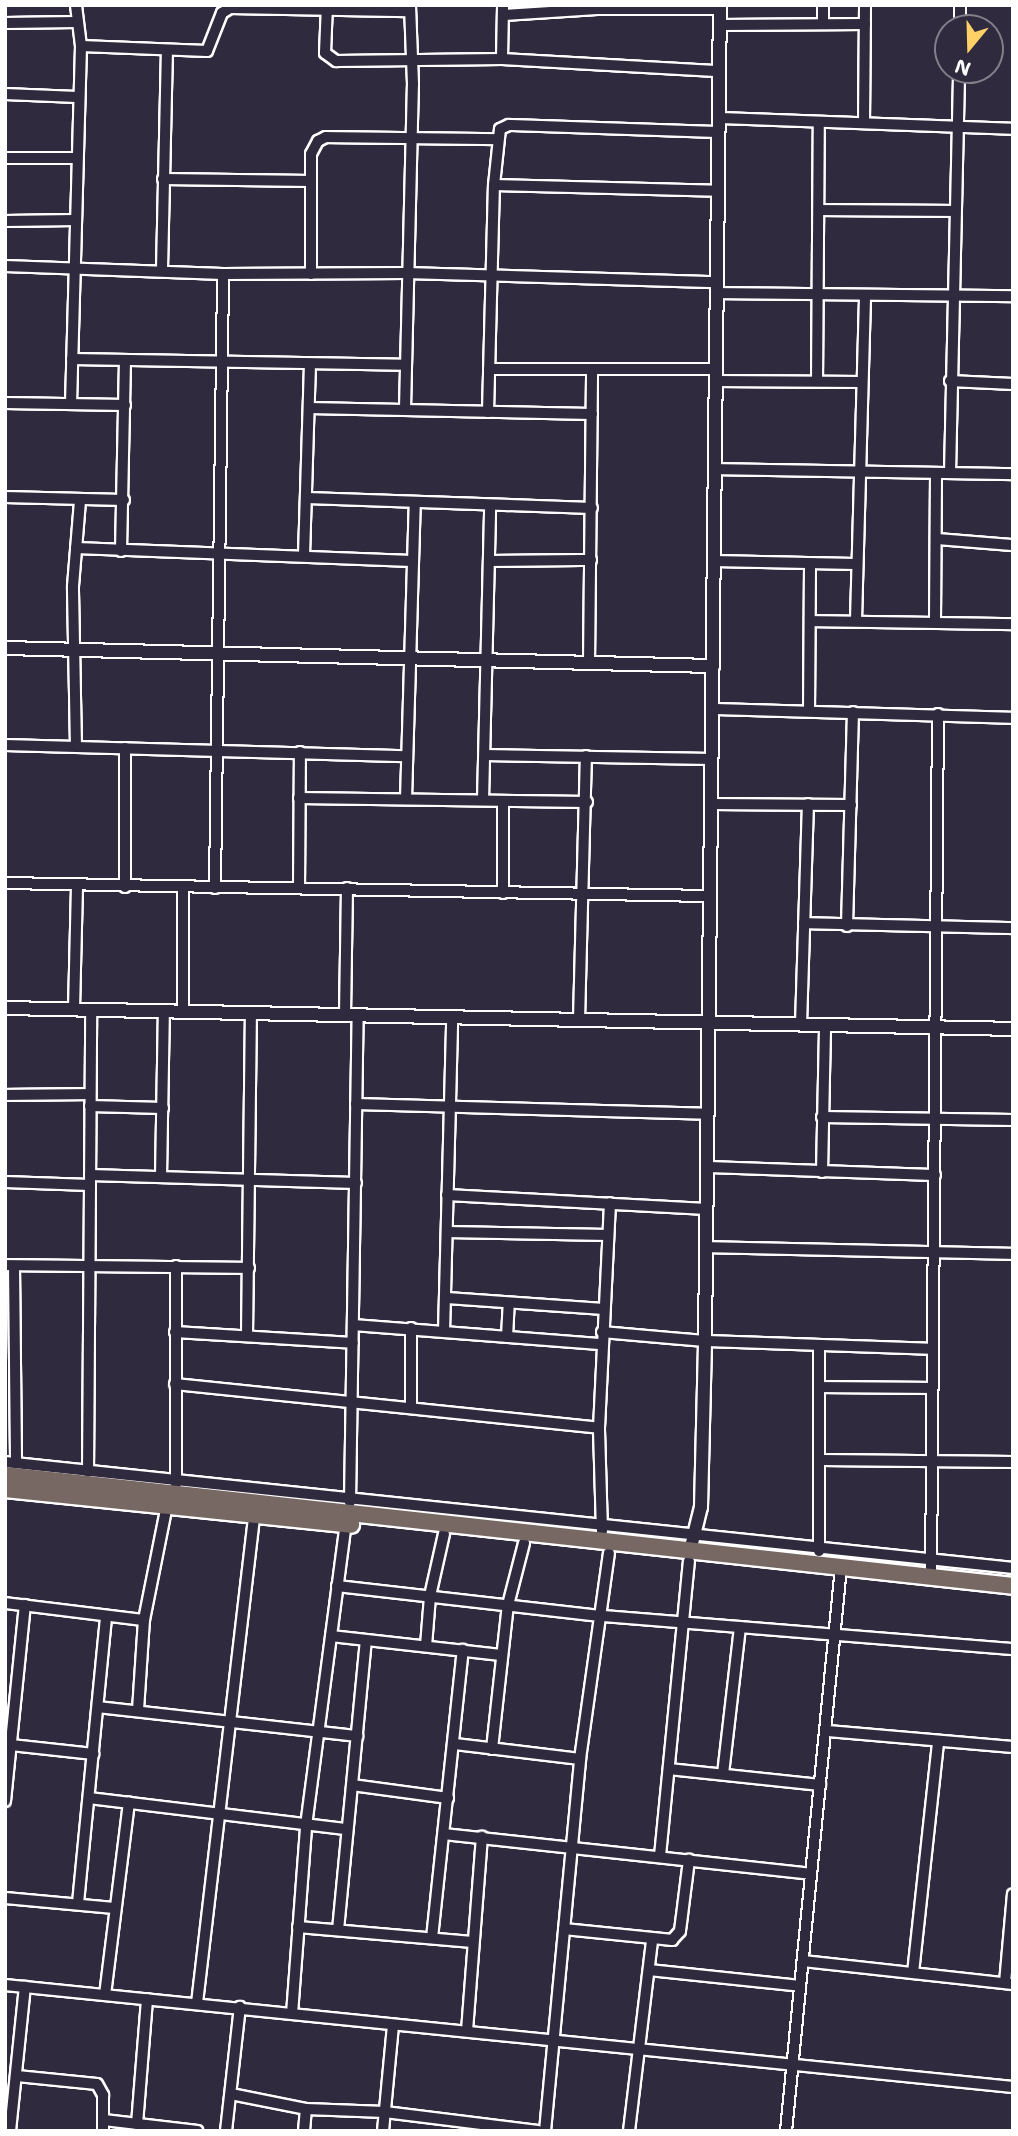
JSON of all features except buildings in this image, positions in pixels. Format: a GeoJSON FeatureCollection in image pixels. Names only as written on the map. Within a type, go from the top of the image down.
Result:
{"type":"FeatureCollection","features":[{"type":"Feature","properties":{"kind":"main road"},"geometry":{"type":"LineString","coordinates":[[9,1467],[88,1476],[173,1492],[444,1534],[524,1543],[605,1540]]}},
{"type":"Feature","properties":{"kind":"main road"},"geometry":{"type":"LineString","coordinates":[[5,1489],[173,1492],[254,1515],[348,1519],[691,1549],[1013,1596]]}},
{"type":"Feature","properties":{"kind":"main road"},"geometry":{"type":"LineString","coordinates":[[841,1572],[1013,1586]]}},
{"type":"Feature","properties":{"kind":"street"},"geometry":{"type":"LineString","coordinates":[[71,404],[76,266],[75,158],[81,46],[76,5]]}},
{"type":"Feature","properties":{"kind":"street"},"geometry":{"type":"LineString","coordinates":[[823,5],[823,24]]}},
{"type":"Feature","properties":{"kind":"street"},"geometry":{"type":"LineString","coordinates":[[864,122],[865,5]]}},
{"type":"Feature","properties":{"kind":"street"},"geometry":{"type":"LineString","coordinates":[[327,6],[325,53],[329,59],[502,60],[720,71]]}},
{"type":"Feature","properties":{"kind":"street"},"geometry":{"type":"LineString","coordinates":[[502,60],[503,10],[720,7],[707,1209],[701,1507],[691,1549],[660,1856]]}},
{"type":"Feature","properties":{"kind":"street"},"geometry":{"type":"LineString","coordinates":[[81,46],[167,52],[210,50],[222,13],[230,8],[410,8],[412,60],[405,409]]}},
{"type":"Feature","properties":{"kind":"street"},"geometry":{"type":"LineString","coordinates":[[5,23],[76,22]]}},
{"type":"Feature","properties":{"kind":"street"},"geometry":{"type":"LineString","coordinates":[[720,25],[865,24]]}},
{"type":"Feature","properties":{"kind":"street"},"geometry":{"type":"LineString","coordinates":[[162,269],[167,52]]}},
{"type":"Feature","properties":{"kind":"street"},"geometry":{"type":"LineString","coordinates":[[950,473],[959,84]]}},
{"type":"Feature","properties":{"kind":"street"},"geometry":{"type":"LineString","coordinates":[[5,94],[78,97]]}},
{"type":"Feature","properties":{"kind":"street"},"geometry":{"type":"LineString","coordinates":[[719,118],[1013,129]]}},
{"type":"Feature","properties":{"kind":"street"},"geometry":{"type":"LineString","coordinates":[[817,381],[819,122]]}},
{"type":"Feature","properties":{"kind":"street"},"geometry":{"type":"LineString","coordinates":[[488,412],[494,185],[500,129],[509,125],[719,132]]}},
{"type":"Feature","properties":{"kind":"street"},"geometry":{"type":"LineString","coordinates":[[311,274],[313,146],[327,137],[498,139]]}},
{"type":"Feature","properties":{"kind":"street"},"geometry":{"type":"LineString","coordinates":[[5,158],[75,158]]}},
{"type":"Feature","properties":{"kind":"street"},"geometry":{"type":"LineString","coordinates":[[163,179],[311,181]]}},
{"type":"Feature","properties":{"kind":"street"},"geometry":{"type":"LineString","coordinates":[[494,185],[718,191]]}},
{"type":"Feature","properties":{"kind":"street"},"geometry":{"type":"LineString","coordinates":[[820,210],[956,211]]}},
{"type":"Feature","properties":{"kind":"street"},"geometry":{"type":"LineString","coordinates":[[5,221],[76,220]]}},
{"type":"Feature","properties":{"kind":"street"},"geometry":{"type":"LineString","coordinates":[[5,266],[162,269],[223,274],[406,273],[817,294],[1013,296]]}},
{"type":"Feature","properties":{"kind":"street"},"geometry":{"type":"LineString","coordinates":[[215,888],[215,751],[224,361],[223,274]]}},
{"type":"Feature","properties":{"kind":"street"},"geometry":{"type":"LineString","coordinates":[[856,620],[857,472],[865,295]]}},
{"type":"Feature","properties":{"kind":"street"},"geometry":{"type":"LineString","coordinates":[[72,359],[404,366]]}},
{"type":"Feature","properties":{"kind":"street"},"geometry":{"type":"LineString","coordinates":[[121,551],[125,360]]}},
{"type":"Feature","properties":{"kind":"street"},"geometry":{"type":"LineString","coordinates":[[304,555],[310,364]]}},
{"type":"Feature","properties":{"kind":"street"},"geometry":{"type":"LineString","coordinates":[[489,369],[862,382]]}},
{"type":"Feature","properties":{"kind":"street"},"geometry":{"type":"LineString","coordinates":[[589,663],[592,372]]}},
{"type":"Feature","properties":{"kind":"street"},"geometry":{"type":"LineString","coordinates":[[950,381],[1013,384]]}},
{"type":"Feature","properties":{"kind":"street"},"geometry":{"type":"LineString","coordinates":[[5,403],[125,405]]}},
{"type":"Feature","properties":{"kind":"street"},"geometry":{"type":"LineString","coordinates":[[309,408],[592,414]]}},
{"type":"Feature","properties":{"kind":"street"},"geometry":{"type":"LineString","coordinates":[[715,469],[1013,474]]}},
{"type":"Feature","properties":{"kind":"street"},"geometry":{"type":"LineString","coordinates":[[935,620],[936,474]]}},
{"type":"Feature","properties":{"kind":"street"},"geometry":{"type":"LineString","coordinates":[[5,497],[124,499]]}},
{"type":"Feature","properties":{"kind":"street"},"geometry":{"type":"LineString","coordinates":[[307,498],[592,508]]}},
{"type":"Feature","properties":{"kind":"street"},"geometry":{"type":"LineString","coordinates":[[76,747],[73,650],[80,500]]}},
{"type":"Feature","properties":{"kind":"street"},"geometry":{"type":"LineString","coordinates":[[406,799],[408,660],[415,503]]}},
{"type":"Feature","properties":{"kind":"street"},"geometry":{"type":"LineString","coordinates":[[483,800],[490,505]]}},
{"type":"Feature","properties":{"kind":"street"},"geometry":{"type":"LineString","coordinates":[[936,539],[1013,545]]}},
{"type":"Feature","properties":{"kind":"street"},"geometry":{"type":"LineString","coordinates":[[76,548],[412,561]]}},
{"type":"Feature","properties":{"kind":"street"},"geometry":{"type":"LineString","coordinates":[[489,561],[591,560]]}},
{"type":"Feature","properties":{"kind":"street"},"geometry":{"type":"LineString","coordinates":[[714,561],[855,564]]}},
{"type":"Feature","properties":{"kind":"street"},"geometry":{"type":"LineString","coordinates":[[809,712],[810,564]]}},
{"type":"Feature","properties":{"kind":"street"},"geometry":{"type":"LineString","coordinates":[[811,621],[935,620],[1013,624]]}},
{"type":"Feature","properties":{"kind":"street"},"geometry":{"type":"LineString","coordinates":[[5,648],[713,666]]}},
{"type":"Feature","properties":{"kind":"street"},"geometry":{"type":"LineString","coordinates":[[712,709],[1013,718]]}},
{"type":"Feature","properties":{"kind":"street"},"geometry":{"type":"LineString","coordinates":[[848,926],[853,712]]}},
{"type":"Feature","properties":{"kind":"street"},"geometry":{"type":"LineString","coordinates":[[931,1579],[938,715]]}},
{"type":"Feature","properties":{"kind":"street"},"geometry":{"type":"LineString","coordinates":[[5,745],[406,756]]}},
{"type":"Feature","properties":{"kind":"street"},"geometry":{"type":"LineString","coordinates":[[125,748],[125,887]]}},
{"type":"Feature","properties":{"kind":"street"},"geometry":{"type":"LineString","coordinates":[[299,888],[300,752]]}},
{"type":"Feature","properties":{"kind":"street"},"geometry":{"type":"LineString","coordinates":[[485,755],[712,759]]}},
{"type":"Feature","properties":{"kind":"street"},"geometry":{"type":"LineString","coordinates":[[579,1020],[586,894],[586,756]]}},
{"type":"Feature","properties":{"kind":"street"},"geometry":{"type":"LineString","coordinates":[[299,797],[587,802]]}},
{"type":"Feature","properties":{"kind":"street"},"geometry":{"type":"LineString","coordinates":[[502,893],[503,802]]}},
{"type":"Feature","properties":{"kind":"street"},"geometry":{"type":"LineString","coordinates":[[711,804],[851,805]]}},
{"type":"Feature","properties":{"kind":"street"},"geometry":{"type":"LineString","coordinates":[[801,1025],[808,804]]}},
{"type":"Feature","properties":{"kind":"street"},"geometry":{"type":"LineString","coordinates":[[5,883],[710,896]]}},
{"type":"Feature","properties":{"kind":"street"},"geometry":{"type":"LineString","coordinates":[[74,1009],[77,885]]}},
{"type":"Feature","properties":{"kind":"street"},"geometry":{"type":"LineString","coordinates":[[183,888],[183,1012]]}},
{"type":"Feature","properties":{"kind":"street"},"geometry":{"type":"LineString","coordinates":[[292,2014],[306,1826],[350,1495],[356,1104],[347,888]]}},
{"type":"Feature","properties":{"kind":"street"},"geometry":{"type":"LineString","coordinates":[[804,923],[1013,928]]}},
{"type":"Feature","properties":{"kind":"street"},"geometry":{"type":"LineString","coordinates":[[5,1008],[1013,1029]]}},
{"type":"Feature","properties":{"kind":"street"},"geometry":{"type":"LineString","coordinates":[[88,1476],[87,1265],[91,1010]]}},
{"type":"Feature","properties":{"kind":"street"},"geometry":{"type":"LineString","coordinates":[[161,1177],[164,1011]]}},
{"type":"Feature","properties":{"kind":"street"},"geometry":{"type":"LineString","coordinates":[[247,1335],[252,1181],[251,1013]]}},
{"type":"Feature","properties":{"kind":"street"},"geometry":{"type":"LineString","coordinates":[[444,1332],[447,1298],[452,1017]]}},
{"type":"Feature","properties":{"kind":"street"},"geometry":{"type":"LineString","coordinates":[[822,1172],[825,1025]]}},
{"type":"Feature","properties":{"kind":"street"},"geometry":{"type":"LineString","coordinates":[[5,1095],[163,1108]]}},
{"type":"Feature","properties":{"kind":"street"},"geometry":{"type":"LineString","coordinates":[[356,1104],[708,1114]]}},
{"type":"Feature","properties":{"kind":"street"},"geometry":{"type":"LineString","coordinates":[[822,1117],[936,1121],[1013,1120]]}},
{"type":"Feature","properties":{"kind":"street"},"geometry":{"type":"LineString","coordinates":[[707,1167],[934,1175]]}},
{"type":"Feature","properties":{"kind":"street"},"geometry":{"type":"LineString","coordinates":[[5,1182],[161,1177],[356,1183]]}},
{"type":"Feature","properties":{"kind":"street"},"geometry":{"type":"LineString","coordinates":[[447,1195],[707,1209]]}},
{"type":"Feature","properties":{"kind":"street"},"geometry":{"type":"LineString","coordinates":[[545,2131],[580,1759],[602,1616],[605,1540],[599,1428],[610,1203]]}},
{"type":"Feature","properties":{"kind":"street"},"geometry":{"type":"LineString","coordinates":[[447,1231],[608,1235]]}},
{"type":"Feature","properties":{"kind":"street"},"geometry":{"type":"LineString","coordinates":[[706,1247],[1013,1254]]}},
{"type":"Feature","properties":{"kind":"street"},"geometry":{"type":"LineString","coordinates":[[9,1467],[10,1265],[249,1268]]}},
{"type":"Feature","properties":{"kind":"street"},"geometry":{"type":"LineString","coordinates":[[138,1710],[144,1620],[173,1492],[176,1266]]}},
{"type":"Feature","properties":{"kind":"street"},"geometry":{"type":"LineString","coordinates":[[447,1298],[604,1308]]}},
{"type":"Feature","properties":{"kind":"street"},"geometry":{"type":"LineString","coordinates":[[508,1337],[509,1303]]}},
{"type":"Feature","properties":{"kind":"street"},"geometry":{"type":"LineString","coordinates":[[353,1325],[508,1337],[932,1349]]}},
{"type":"Feature","properties":{"kind":"street"},"geometry":{"type":"LineString","coordinates":[[411,1328],[411,1407]]}},
{"type":"Feature","properties":{"kind":"street"},"geometry":{"type":"LineString","coordinates":[[175,1332],[353,1343]]}},
{"type":"Feature","properties":{"kind":"street"},"geometry":{"type":"LineString","coordinates":[[819,1346],[822,1387],[819,1551]]}},
{"type":"Feature","properties":{"kind":"street"},"geometry":{"type":"LineString","coordinates":[[175,1384],[599,1428]]}},
{"type":"Feature","properties":{"kind":"street"},"geometry":{"type":"LineString","coordinates":[[822,1387],[932,1388]]}},
{"type":"Feature","properties":{"kind":"street"},"geometry":{"type":"LineString","coordinates":[[822,1460],[1013,1462]]}},
{"type":"Feature","properties":{"kind":"street"},"geometry":{"type":"LineString","coordinates":[[173,1492],[350,1495],[605,1540],[691,1549],[819,1551],[1013,1568]]}},
{"type":"Feature","properties":{"kind":"street"},"geometry":{"type":"LineString","coordinates":[[197,2003],[254,1515]]}},
{"type":"Feature","properties":{"kind":"street"},"geometry":{"type":"LineString","coordinates":[[426,1646],[430,1596],[444,1534]]}},
{"type":"Feature","properties":{"kind":"street"},"geometry":{"type":"LineString","coordinates":[[492,1749],[508,1605],[524,1543]]}},
{"type":"Feature","properties":{"kind":"street"},"geometry":{"type":"LineString","coordinates":[[786,2131],[841,1572]]}},
{"type":"Feature","properties":{"kind":"street"},"geometry":{"type":"LineString","coordinates":[[337,1586],[602,1616],[1013,1649]]}},
{"type":"Feature","properties":{"kind":"street"},"geometry":{"type":"LineString","coordinates":[[5,1603],[144,1620]]}},
{"type":"Feature","properties":{"kind":"street"},"geometry":{"type":"LineString","coordinates":[[5,1801],[11,1745],[10,1699],[25,1605]]}},
{"type":"Feature","properties":{"kind":"street"},"geometry":{"type":"LineString","coordinates":[[78,1903],[106,1616]]}},
{"type":"Feature","properties":{"kind":"street"},"geometry":{"type":"LineString","coordinates":[[723,1774],[740,1627]]}},
{"type":"Feature","properties":{"kind":"street"},"geometry":{"type":"LineString","coordinates":[[331,1636],[501,1655]]}},
{"type":"Feature","properties":{"kind":"street"},"geometry":{"type":"LineString","coordinates":[[338,1930],[366,1640]]}},
{"type":"Feature","properties":{"kind":"street"},"geometry":{"type":"LineString","coordinates":[[432,1938],[463,1650]]}},
{"type":"Feature","properties":{"kind":"street"},"geometry":{"type":"LineString","coordinates":[[98,1707],[357,1736]]}},
{"type":"Feature","properties":{"kind":"street"},"geometry":{"type":"LineString","coordinates":[[827,1731],[1013,1747]]}},
{"type":"Feature","properties":{"kind":"street"},"geometry":{"type":"LineString","coordinates":[[913,1973],[938,1742]]}},
{"type":"Feature","properties":{"kind":"street"},"geometry":{"type":"LineString","coordinates":[[454,1744],[580,1759]]}},
{"type":"Feature","properties":{"kind":"street"},"geometry":{"type":"LineString","coordinates":[[11,1745],[94,1754]]}},
{"type":"Feature","properties":{"kind":"street"},"geometry":{"type":"LineString","coordinates":[[669,1769],[820,1785]]}},
{"type":"Feature","properties":{"kind":"street"},"geometry":{"type":"LineString","coordinates":[[352,1785],[448,1798]]}},
{"type":"Feature","properties":{"kind":"street"},"geometry":{"type":"LineString","coordinates":[[89,1798],[347,1829]]}},
{"type":"Feature","properties":{"kind":"street"},"geometry":{"type":"LineString","coordinates":[[105,1995],[130,1802]]}},
{"type":"Feature","properties":{"kind":"street"},"geometry":{"type":"LineString","coordinates":[[444,1834],[810,1874]]}},
{"type":"Feature","properties":{"kind":"street"},"geometry":{"type":"LineString","coordinates":[[467,2031],[482,1837]]}},
{"type":"Feature","properties":{"kind":"street"},"geometry":{"type":"LineString","coordinates":[[564,1928],[652,1940],[678,1936],[689,1860]]}},
{"type":"Feature","properties":{"kind":"street"},"geometry":{"type":"LineString","coordinates":[[803,1961],[1009,1984],[1013,1894]]}},
{"type":"Feature","properties":{"kind":"street"},"geometry":{"type":"LineString","coordinates":[[5,1898],[116,1908]]}},
{"type":"Feature","properties":{"kind":"street"},"geometry":{"type":"LineString","coordinates":[[298,1927],[472,1942]]}},
{"type":"Feature","properties":{"kind":"street"},"geometry":{"type":"LineString","coordinates":[[629,2131],[652,1940]]}},
{"type":"Feature","properties":{"kind":"street"},"geometry":{"type":"LineString","coordinates":[[649,1970],[800,1986]]}},
{"type":"Feature","properties":{"kind":"street"},"geometry":{"type":"LineString","coordinates":[[5,1985],[240,2007],[793,2067],[1013,2087]]}},
{"type":"Feature","properties":{"kind":"street"},"geometry":{"type":"LineString","coordinates":[[10,2131],[25,1987]]}},
{"type":"Feature","properties":{"kind":"street"},"geometry":{"type":"LineString","coordinates":[[137,2124],[147,1999]]}},
{"type":"Feature","properties":{"kind":"street"},"geometry":{"type":"LineString","coordinates":[[226,2131],[240,2007]]}},
{"type":"Feature","properties":{"kind":"street"},"geometry":{"type":"LineString","coordinates":[[383,2131],[393,2025]]}},
{"type":"Feature","properties":{"kind":"street"},"geometry":{"type":"LineString","coordinates":[[17,2076],[97,2084],[103,2095],[104,2125],[137,2124],[197,2131]]}},
{"type":"Feature","properties":{"kind":"street"},"geometry":{"type":"LineString","coordinates":[[231,2094],[306,2109],[385,2112],[473,2127],[538,2131]]}},
{"type":"Feature","properties":{"kind":"street"},"geometry":{"type":"LineString","coordinates":[[304,2131],[306,2109]]}}]}
